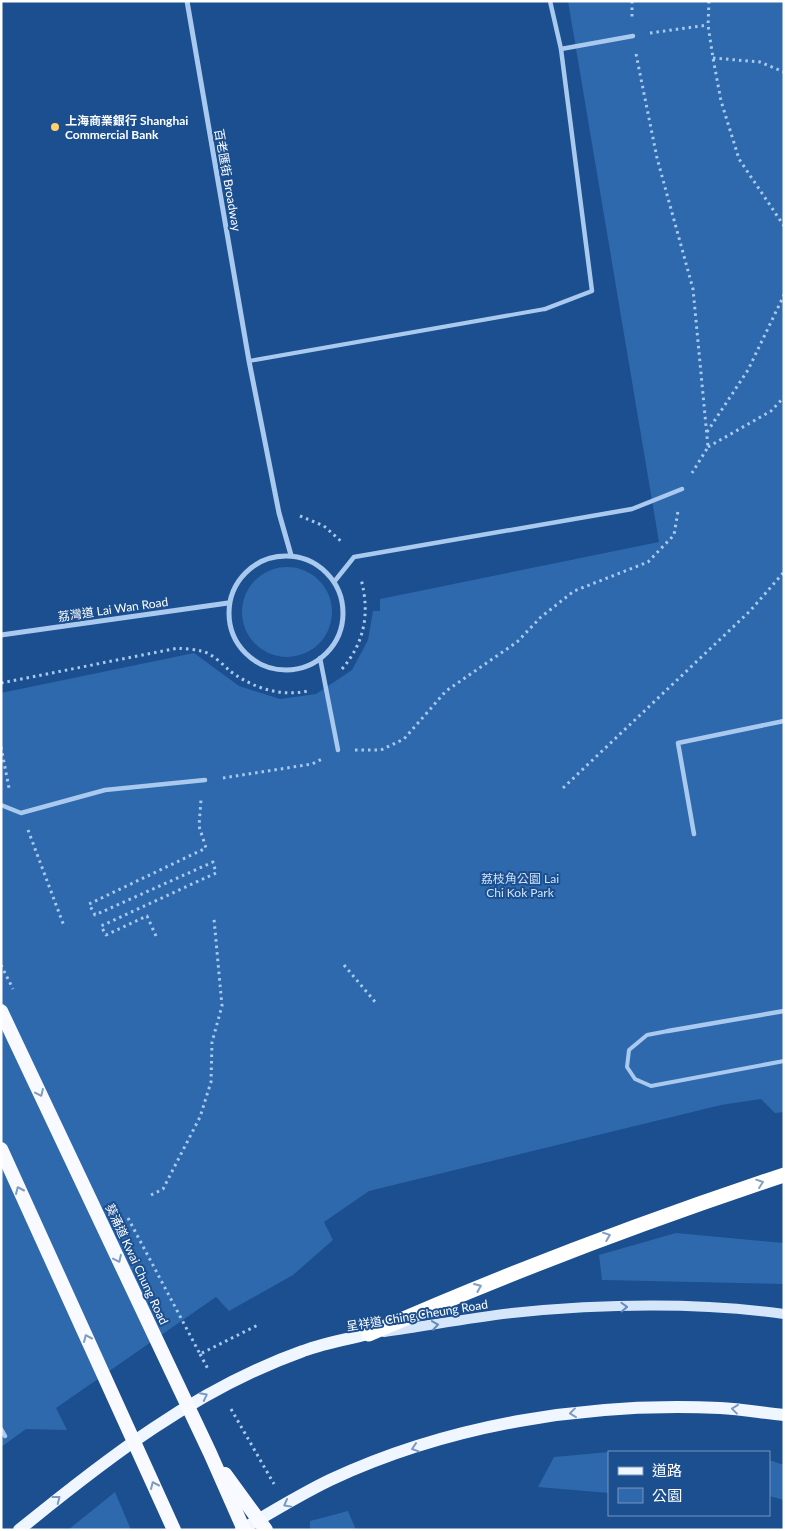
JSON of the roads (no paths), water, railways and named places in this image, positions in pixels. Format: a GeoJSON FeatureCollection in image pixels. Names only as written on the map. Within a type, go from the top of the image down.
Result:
{"type":"FeatureCollection","features":[{"type":"Feature","properties":{"kind":"highway","name":"葵涌道 Kwai Chung Road"},"geometry":{"type":"LineString","coordinates":[[1,1011],[210,1453],[242,1530]]}},
{"type":"Feature","properties":{"kind":"highway"},"geometry":{"type":"LineString","coordinates":[[1,1149],[174,1530]]}},
{"type":"Feature","properties":{"kind":"highway"},"geometry":{"type":"LineString","coordinates":[[369,1334],[570,1250],[784,1175]]}},
{"type":"Feature","properties":{"kind":"highway"},"geometry":{"type":"LineString","coordinates":[[210,1453],[266,1530]]}},
{"type":"Feature","properties":{"kind":"main road","name":"呈祥道 Ching Cheung Road"},"geometry":{"type":"LineString","coordinates":[[19,1530],[108,1460],[192,1402],[304,1351],[369,1334],[512,1313],[665,1306],[751,1310],[784,1314]]}},
{"type":"Feature","properties":{"kind":"main road"},"geometry":{"type":"LineString","coordinates":[[242,1530],[329,1481],[372,1463],[420,1447],[512,1422],[598,1410],[659,1407],[722,1408],[784,1415]]}},
{"type":"Feature","properties":{"kind":"street","name":"百老匯街 Broadway"},"geometry":{"type":"LineString","coordinates":[[187,1],[249,361],[278,513],[291,555]]}},
{"type":"Feature","properties":{"kind":"street"},"geometry":{"type":"LineString","coordinates":[[545,309],[592,291],[561,49],[550,1]]}},
{"type":"Feature","properties":{"kind":"street"},"geometry":{"type":"LineString","coordinates":[[561,49],[633,36]]}},
{"type":"Feature","properties":{"kind":"street"},"geometry":{"type":"LineString","coordinates":[[334,582],[354,558],[632,509],[682,489]]}},
{"type":"Feature","properties":{"kind":"street"},"geometry":{"type":"LineString","coordinates":[[291,555],[315,564],[334,582],[341,598],[343,614],[340,632],[332,646],[320,658],[306,667],[289,670],[273,668],[257,662],[244,651],[234,637],[229,621],[228,603],[234,587],[244,573],[258,563],[274,556],[291,555]]}},
{"type":"Feature","properties":{"kind":"street","name":"荔灣道 Lai Wan Road"},"geometry":{"type":"LineString","coordinates":[[1,635],[228,603]]}},
{"type":"Feature","properties":{"kind":"street"},"geometry":{"type":"LineString","coordinates":[[320,658],[338,750]]}},
{"type":"Feature","properties":{"kind":"street"},"geometry":{"type":"LineString","coordinates":[[694,834],[678,743],[784,721]]}},
{"type":"Feature","properties":{"kind":"street"},"geometry":{"type":"LineString","coordinates":[[1,805],[21,813],[105,790],[204,781]]}},
{"type":"Feature","properties":{"kind":"street"},"geometry":{"type":"LineString","coordinates":[[668,1031],[784,1011]]}},
{"type":"Feature","properties":{"kind":"street"},"geometry":{"type":"LineString","coordinates":[[1,1429],[5,1436]]}},
{"type":"Feature","properties":{"kind":"lane"},"geometry":{"type":"LineString","coordinates":[[249,361],[545,309]]}},
{"type":"Feature","properties":{"kind":"lane"},"geometry":{"type":"LineString","coordinates":[[668,1031],[647,1035],[629,1050],[627,1067],[635,1079],[651,1086],[784,1061]]}},
{"type":"Feature","properties":{"kind":"place","name":"上海商業銀行 Shanghai Commercial Bank"},"geometry":{"type":"Point","coordinates":[55,127]}},
{"type":"Feature","properties":{"kind":"park label","name":"荔枝角公園 Lai Chi Kok Park"},"geometry":{"type":"Point","coordinates":[520,885]}}]}
